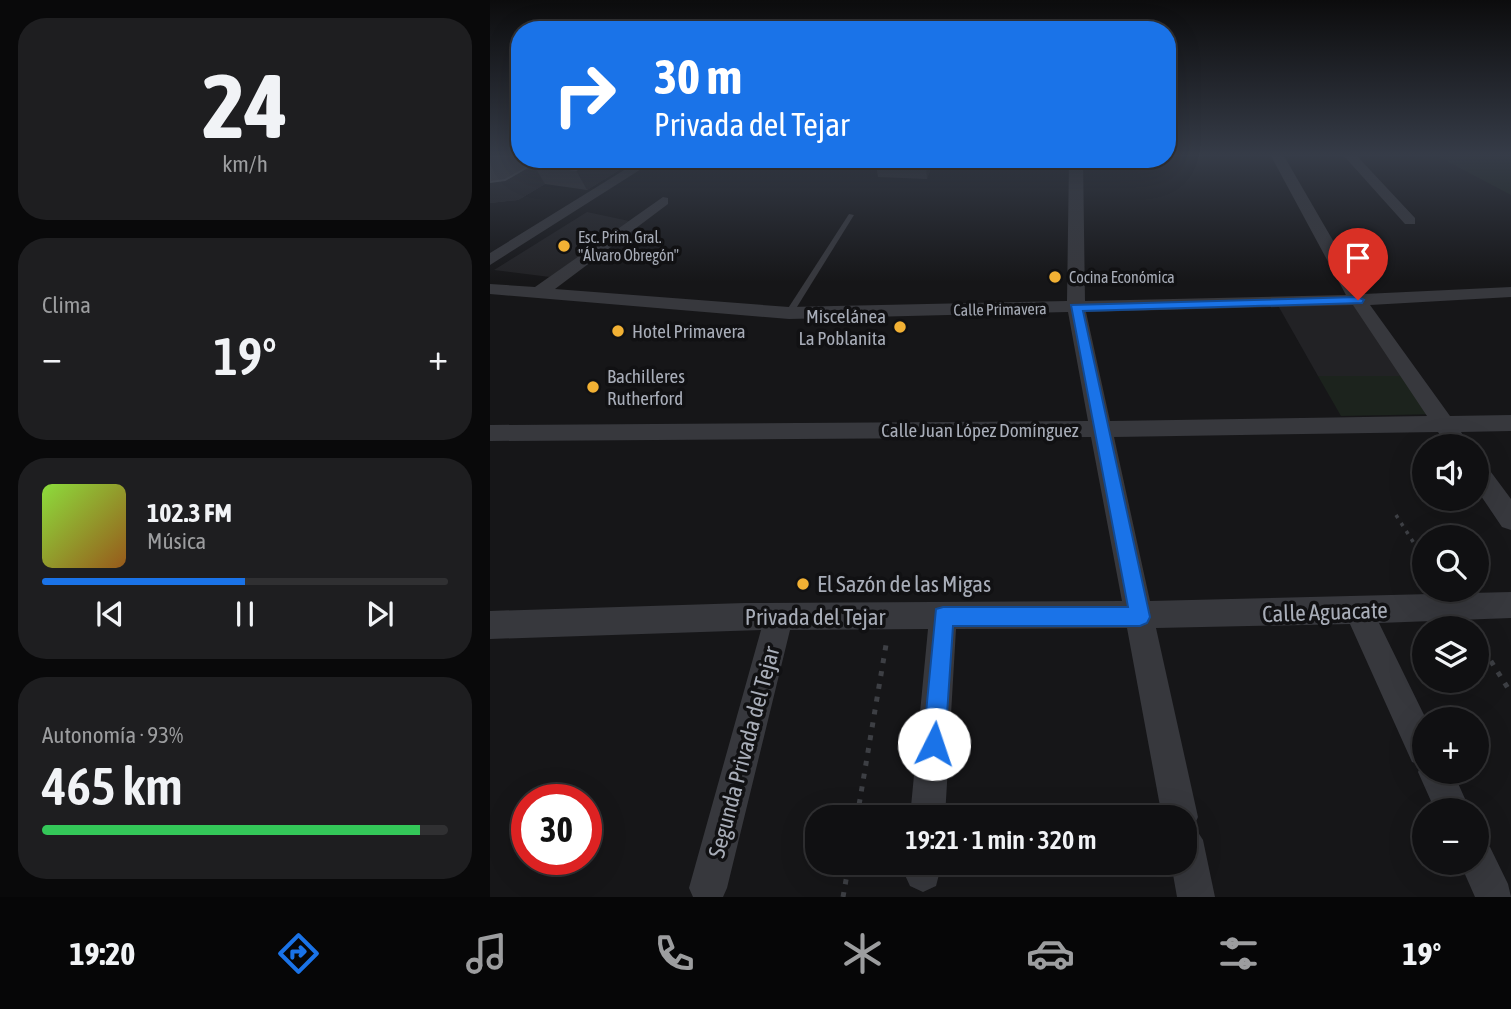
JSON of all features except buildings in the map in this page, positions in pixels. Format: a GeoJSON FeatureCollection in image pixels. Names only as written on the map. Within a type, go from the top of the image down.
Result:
{"type":"FeatureCollection","features":[{"type":"Feature","properties":{"kind":"street"},"geometry":{"type":"LineString","coordinates":[[491,258],[588,198]]}},
{"type":"Feature","properties":{"kind":"street"},"geometry":{"type":"LineString","coordinates":[[1076,198],[1076,308],[1178,805]]}},
{"type":"Feature","properties":{"kind":"street"},"geometry":{"type":"LineString","coordinates":[[1301,198],[1358,300],[1451,434]]}},
{"type":"Feature","properties":{"kind":"street"},"geometry":{"type":"LineString","coordinates":[[1389,198],[1410,221]]}},
{"type":"Feature","properties":{"kind":"street"},"geometry":{"type":"LineString","coordinates":[[540,292],[663,201]]}},
{"type":"Feature","properties":{"kind":"street","name":"Calle Primavera"},"geometry":{"type":"LineString","coordinates":[[490,289],[789,313],[1358,300],[1511,292]]}},
{"type":"Feature","properties":{"kind":"street","name":"Calle Juan López Domínguez"},"geometry":{"type":"LineString","coordinates":[[490,433],[1511,423]]}},
{"type":"Feature","properties":{"kind":"street"},"geometry":{"type":"LineString","coordinates":[[1489,488],[1511,519]]}},
{"type":"Feature","properties":{"kind":"street","name":"Calle Aguacate"},"geometry":{"type":"LineString","coordinates":[[1140,617],[1511,605]]}},
{"type":"Feature","properties":{"kind":"street"},"geometry":{"type":"LineString","coordinates":[[1359,612],[1412,725]]}},
{"type":"Feature","properties":{"kind":"street","name":"Privada del Tejar"},"geometry":{"type":"LineString","coordinates":[[490,625],[779,616],[1140,617]]}},
{"type":"Feature","properties":{"kind":"street","name":"Segunda Privada del Tejar"},"geometry":{"type":"LineString","coordinates":[[708,888],[779,616]]}},
{"type":"Feature","properties":{"kind":"street"},"geometry":{"type":"LineString","coordinates":[[929,805],[943,616]]}},
{"type":"Feature","properties":{"kind":"street"},"geometry":{"type":"LineString","coordinates":[[1192,875],[1196,897]]}},
{"type":"Feature","properties":{"kind":"street"},"geometry":{"type":"LineString","coordinates":[[1484,875],[1495,897]]}},
{"type":"Feature","properties":{"kind":"lane"},"geometry":{"type":"LineString","coordinates":[[789,313],[851,215]]}},
{"type":"Feature","properties":{"kind":"path"},"geometry":{"type":"LineString","coordinates":[[1395,515],[1412,541]]}},
{"type":"Feature","properties":{"kind":"path"},"geometry":{"type":"LineString","coordinates":[[859,805],[890,616]]}},
{"type":"Feature","properties":{"kind":"path"},"geometry":{"type":"LineString","coordinates":[[1489,658],[1511,693]]}},
{"type":"Feature","properties":{"kind":"path"},"geometry":{"type":"LineString","coordinates":[[843,897],[847,875]]}},
{"type":"Feature","properties":{"kind":"shaded area","name":"Esc. Prim. Gral. \"Álvaro Obregón\""},"geometry":{"type":"Polygon","coordinates":[[[587,212],[629,221],[550,277],[494,270],[587,212]]]}},
{"type":"Feature","properties":{"kind":"shaded area"},"geometry":{"type":"Polygon","coordinates":[[[1363,300],[1415,376],[1318,376],[1276,302],[1363,300]]]}},
{"type":"Feature","properties":{"kind":"shaded area"},"geometry":{"type":"Polygon","coordinates":[[[1318,376],[1415,376],[1441,414],[1341,416],[1318,376]]]}},
{"type":"Feature","properties":{"kind":"place","name":"Esc. Prim. Gral. \"Álvaro Obregón\""},"geometry":{"type":"Point","coordinates":[564,246]}},
{"type":"Feature","properties":{"kind":"place","name":"Cocina Económica"},"geometry":{"type":"Point","coordinates":[1055,277]}},
{"type":"Feature","properties":{"kind":"place","name":"Miscelánea La Poblanita"},"geometry":{"type":"Point","coordinates":[900,327]}},
{"type":"Feature","properties":{"kind":"place","name":"Hotel Primavera"},"geometry":{"type":"Point","coordinates":[618,331]}},
{"type":"Feature","properties":{"kind":"place","name":"Bachilleres Rutherford"},"geometry":{"type":"Point","coordinates":[593,387]}},
{"type":"Feature","properties":{"kind":"place","name":"El Sazón de las Migas"},"geometry":{"type":"Point","coordinates":[803,584]}},
{"type":"Feature","properties":{"kind":"route"},"geometry":{"type":"LineString","coordinates":[[934,744],[943,616],[1140,617],[1076,308],[1358,300]]}}]}
